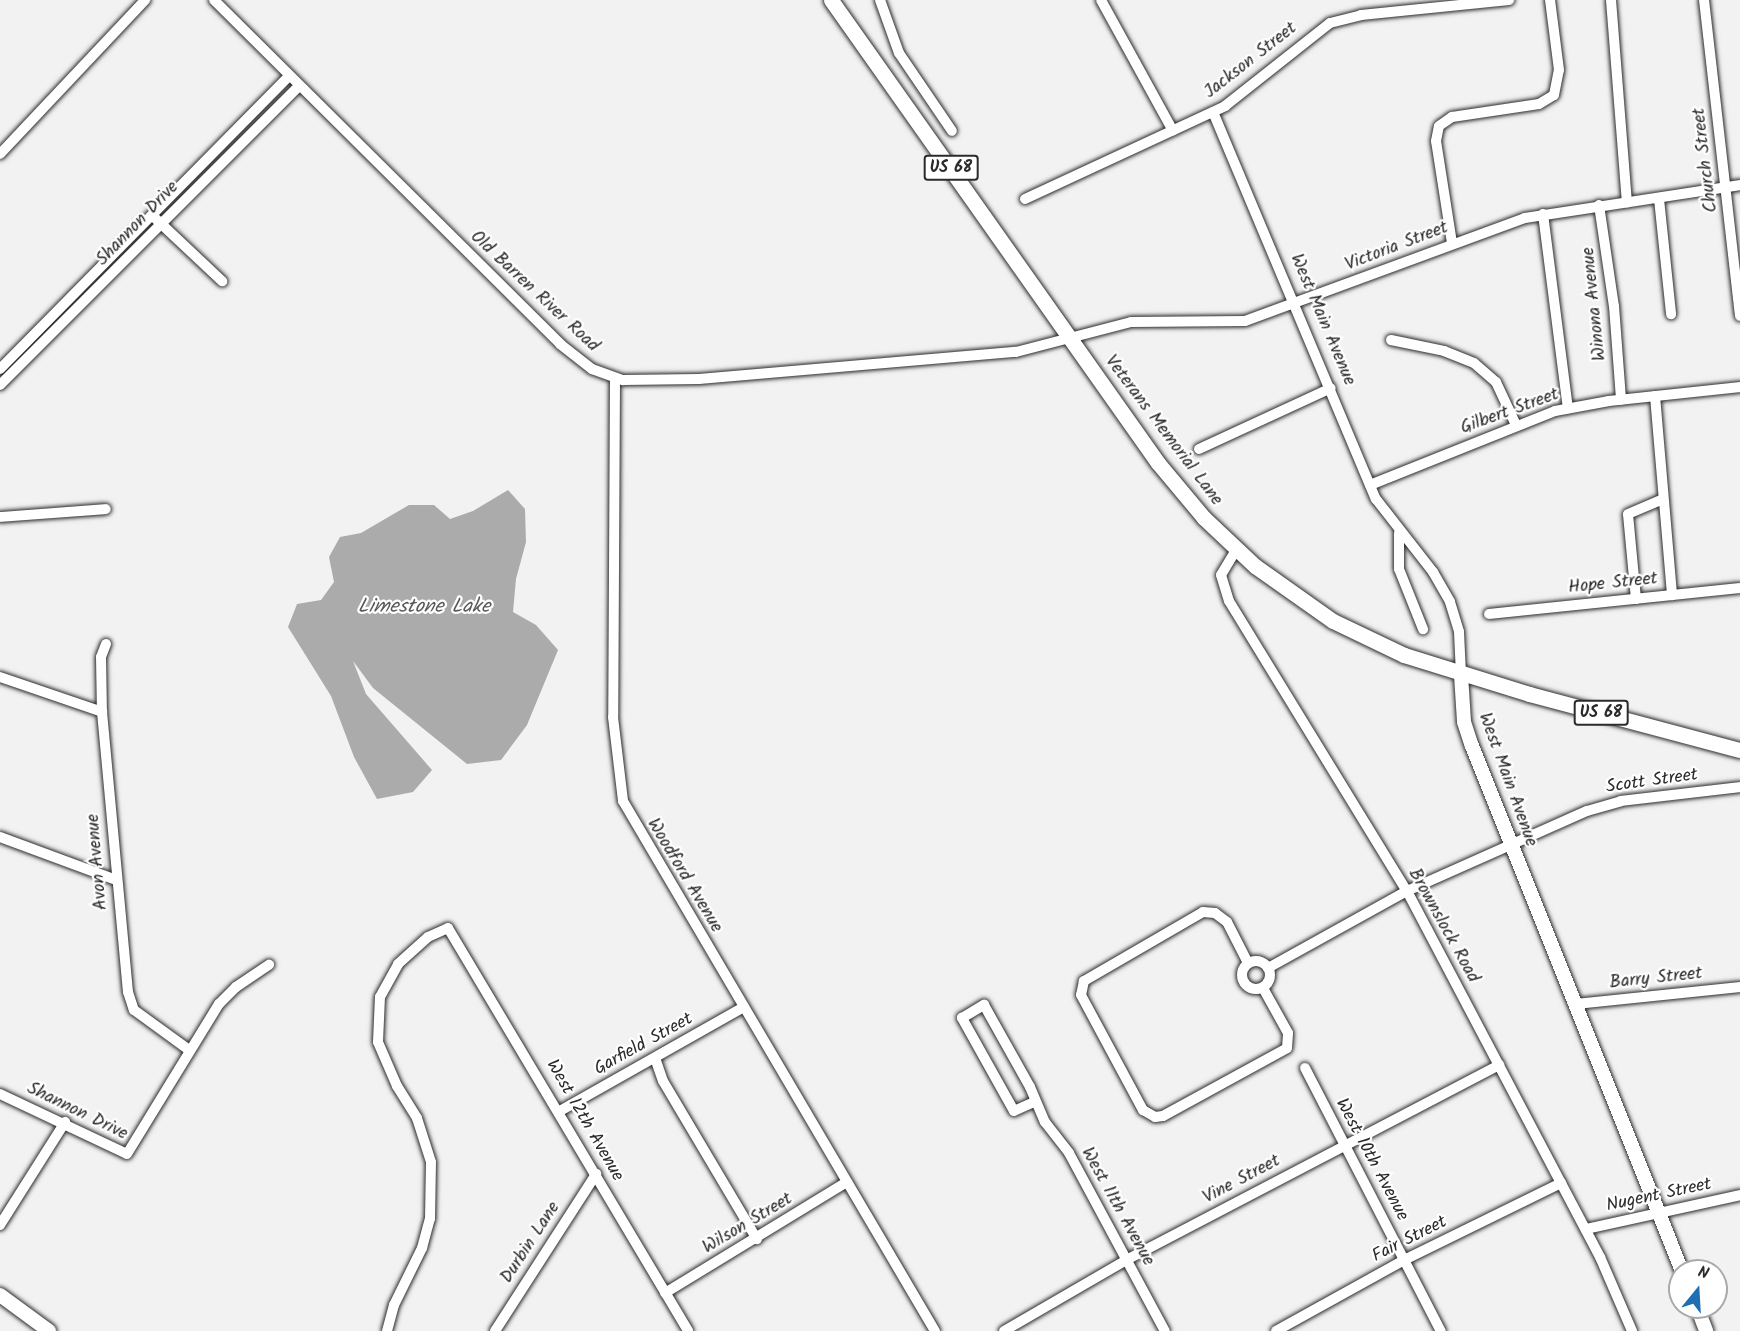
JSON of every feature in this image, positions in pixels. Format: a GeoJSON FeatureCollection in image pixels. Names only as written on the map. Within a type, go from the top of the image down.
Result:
{"type":"FeatureCollection","features":[{"type":"Feature","properties":{"kind":"main road","name":"Veterans Memorial Lane"},"geometry":{"type":"LineString","coordinates":[[831,0],[1177,487],[1236,549],[1289,593],[1334,621],[1404,655],[1461,675],[1737,748]]}},
{"type":"Feature","properties":{"kind":"street"},"geometry":{"type":"LineString","coordinates":[[0,154],[145,0]]}},
{"type":"Feature","properties":{"kind":"street","name":"Old Barren River Road"},"geometry":{"type":"LineString","coordinates":[[214,0],[560,344],[586,365],[615,378],[664,381],[831,369],[1016,352],[1069,338]]}},
{"type":"Feature","properties":{"kind":"street"},"geometry":{"type":"LineString","coordinates":[[880,0],[904,63],[952,131]]}},
{"type":"Feature","properties":{"kind":"street"},"geometry":{"type":"LineString","coordinates":[[1101,0],[1173,130]]}},
{"type":"Feature","properties":{"kind":"street","name":"Jackson Street"},"geometry":{"type":"LineString","coordinates":[[1025,199],[1213,112],[1330,23],[1361,15],[1422,5],[1509,0]]}},
{"type":"Feature","properties":{"kind":"street"},"geometry":{"type":"LineString","coordinates":[[1452,243],[1436,141],[1440,126],[1452,117],[1539,104],[1554,95],[1560,79],[1550,0]]}},
{"type":"Feature","properties":{"kind":"street"},"geometry":{"type":"LineString","coordinates":[[1611,0],[1627,202]]}},
{"type":"Feature","properties":{"kind":"street","name":"Church Street"},"geometry":{"type":"LineString","coordinates":[[1704,0],[1740,316]]}},
{"type":"Feature","properties":{"kind":"street","name":"Shannon Drive"},"geometry":{"type":"LineString","coordinates":[[0,369],[289,76]]}},
{"type":"Feature","properties":{"kind":"street","name":"Shannon Drive"},"geometry":{"type":"LineString","coordinates":[[0,385],[299,86]]}},
{"type":"Feature","properties":{"kind":"street","name":"West Main Avenue"},"geometry":{"type":"LineString","coordinates":[[1213,112],[1297,304],[1370,485],[1399,532],[1433,572],[1450,602],[1459,633],[1465,725],[1510,845],[1678,1259]]}},
{"type":"Feature","properties":{"kind":"street"},"geometry":{"type":"LineString","coordinates":[[220,145],[230,154]]}},
{"type":"Feature","properties":{"kind":"street","name":"Victoria Street"},"geometry":{"type":"LineString","coordinates":[[1069,338],[1131,322],[1231,323],[1297,304],[1452,243],[1543,214],[1659,199],[1740,185]]}},
{"type":"Feature","properties":{"kind":"street"},"geometry":{"type":"LineString","coordinates":[[1659,199],[1671,314]]}},
{"type":"Feature","properties":{"kind":"street","name":"Winona Avenue"},"geometry":{"type":"LineString","coordinates":[[1599,205],[1614,306],[1620,400]]}},
{"type":"Feature","properties":{"kind":"street"},"geometry":{"type":"LineString","coordinates":[[152,214],[222,281]]}},
{"type":"Feature","properties":{"kind":"street"},"geometry":{"type":"LineString","coordinates":[[1543,214],[1568,408]]}},
{"type":"Feature","properties":{"kind":"street"},"geometry":{"type":"LineString","coordinates":[[58,309],[67,319]]}},
{"type":"Feature","properties":{"kind":"street"},"geometry":{"type":"LineString","coordinates":[[1391,340],[1444,351],[1474,363],[1496,382],[1516,425]]}},
{"type":"Feature","properties":{"kind":"street","name":"Woodford Avenue"},"geometry":{"type":"LineString","coordinates":[[615,378],[613,706],[619,787],[644,843],[744,1007],[935,1331]]}},
{"type":"Feature","properties":{"kind":"street","name":"Gilbert Street"},"geometry":{"type":"LineString","coordinates":[[1370,485],[1516,425],[1568,408],[1740,387]]}},
{"type":"Feature","properties":{"kind":"street"},"geometry":{"type":"LineString","coordinates":[[1199,449],[1331,388]]}},
{"type":"Feature","properties":{"kind":"street"},"geometry":{"type":"LineString","coordinates":[[1655,396],[1672,595]]}},
{"type":"Feature","properties":{"kind":"street"},"geometry":{"type":"LineString","coordinates":[[1636,599],[1628,514],[1663,499]]}},
{"type":"Feature","properties":{"kind":"street"},"geometry":{"type":"LineString","coordinates":[[0,517],[106,509]]}},
{"type":"Feature","properties":{"kind":"street"},"geometry":{"type":"LineString","coordinates":[[1399,532],[1399,569],[1423,629]]}},
{"type":"Feature","properties":{"kind":"street","name":"Brownslock Road"},"geometry":{"type":"LineString","coordinates":[[1236,549],[1221,575],[1225,592],[1407,891],[1586,1229],[1632,1331]]}},
{"type":"Feature","properties":{"kind":"street","name":"Hope Street"},"geometry":{"type":"LineString","coordinates":[[1489,614],[1740,588]]}},
{"type":"Feature","properties":{"kind":"street","name":"Avon Avenue"},"geometry":{"type":"LineString","coordinates":[[106,644],[101,657],[102,712],[116,880],[131,1004],[146,1021],[189,1050]]}},
{"type":"Feature","properties":{"kind":"street"},"geometry":{"type":"LineString","coordinates":[[0,677],[102,712]]}},
{"type":"Feature","properties":{"kind":"street","name":"Scott Street"},"geometry":{"type":"LineString","coordinates":[[1268,968],[1407,891],[1610,804],[1740,788]]}},
{"type":"Feature","properties":{"kind":"street"},"geometry":{"type":"LineString","coordinates":[[0,837],[116,880]]}},
{"type":"Feature","properties":{"kind":"street"},"geometry":{"type":"LineString","coordinates":[[1248,963],[1227,922],[1215,913],[1203,912],[1084,981],[1081,995],[1143,1110],[1155,1117],[1163,1116],[1287,1048],[1288,1033],[1263,988]]}},
{"type":"Feature","properties":{"kind":"street","name":"West 12th Avenue"},"geometry":{"type":"LineString","coordinates":[[387,1331],[394,1305],[427,1229],[431,1162],[417,1118],[397,1086],[378,1042],[380,997],[398,964],[428,937],[448,928],[560,1111],[688,1331]]}},
{"type":"Feature","properties":{"kind":"street"},"geometry":{"type":"LineString","coordinates":[[1258,961],[1268,968],[1269,980],[1263,988],[1250,988],[1243,983],[1241,974],[1248,963],[1258,961]]}},
{"type":"Feature","properties":{"kind":"street"},"geometry":{"type":"LineString","coordinates":[[189,1050],[227,995],[270,965]]}},
{"type":"Feature","properties":{"kind":"street","name":"Barry Street"},"geometry":{"type":"LineString","coordinates":[[1576,1004],[1740,987]]}},
{"type":"Feature","properties":{"kind":"street","name":"West 11th Avenue"},"geometry":{"type":"LineString","coordinates":[[1034,1102],[1014,1111],[962,1018],[984,1005],[1034,1102],[1069,1154],[1128,1259],[1165,1331]]}},
{"type":"Feature","properties":{"kind":"street","name":"Garfield Street"},"geometry":{"type":"LineString","coordinates":[[560,1111],[744,1007]]}},
{"type":"Feature","properties":{"kind":"street","name":"Shannon Drive"},"geometry":{"type":"LineString","coordinates":[[0,1094],[65,1122],[127,1154],[189,1050]]}},
{"type":"Feature","properties":{"kind":"street"},"geometry":{"type":"LineString","coordinates":[[655,1058],[663,1082],[757,1239]]}},
{"type":"Feature","properties":{"kind":"street","name":"Vine Street"},"geometry":{"type":"LineString","coordinates":[[1005,1331],[1128,1259],[1499,1065]]}},
{"type":"Feature","properties":{"kind":"street","name":"West 10th Avenue"},"geometry":{"type":"LineString","coordinates":[[1305,1068],[1343,1146],[1441,1331]]}},
{"type":"Feature","properties":{"kind":"street"},"geometry":{"type":"LineString","coordinates":[[0,1225],[65,1122]]}},
{"type":"Feature","properties":{"kind":"street","name":"Durbin Lane"},"geometry":{"type":"LineString","coordinates":[[495,1331],[596,1174]]}},
{"type":"Feature","properties":{"kind":"street","name":"Wilson Street"},"geometry":{"type":"LineString","coordinates":[[665,1293],[757,1239],[847,1182]]}},
{"type":"Feature","properties":{"kind":"street","name":"Fair Street"},"geometry":{"type":"LineString","coordinates":[[1276,1331],[1404,1260],[1561,1183]]}},
{"type":"Feature","properties":{"kind":"street","name":"Nugent Street"},"geometry":{"type":"LineString","coordinates":[[1586,1229],[1659,1211],[1740,1195]]}},
{"type":"Feature","properties":{"kind":"street"},"geometry":{"type":"LineString","coordinates":[[0,1295],[49,1331]]}},
{"type":"Feature","properties":{"kind":"water","name":"Limestone Lake"},"geometry":{"type":"Polygon","coordinates":[[[508,490],[525,509],[526,542],[516,579],[513,612],[536,625],[558,650],[527,725],[501,760],[467,764],[373,688],[353,661],[366,694],[432,770],[413,792],[377,799],[354,757],[331,696],[288,627],[297,604],[321,600],[334,582],[329,557],[340,537],[361,533],[409,505],[434,505],[450,519],[473,511],[508,490]]]}}]}
